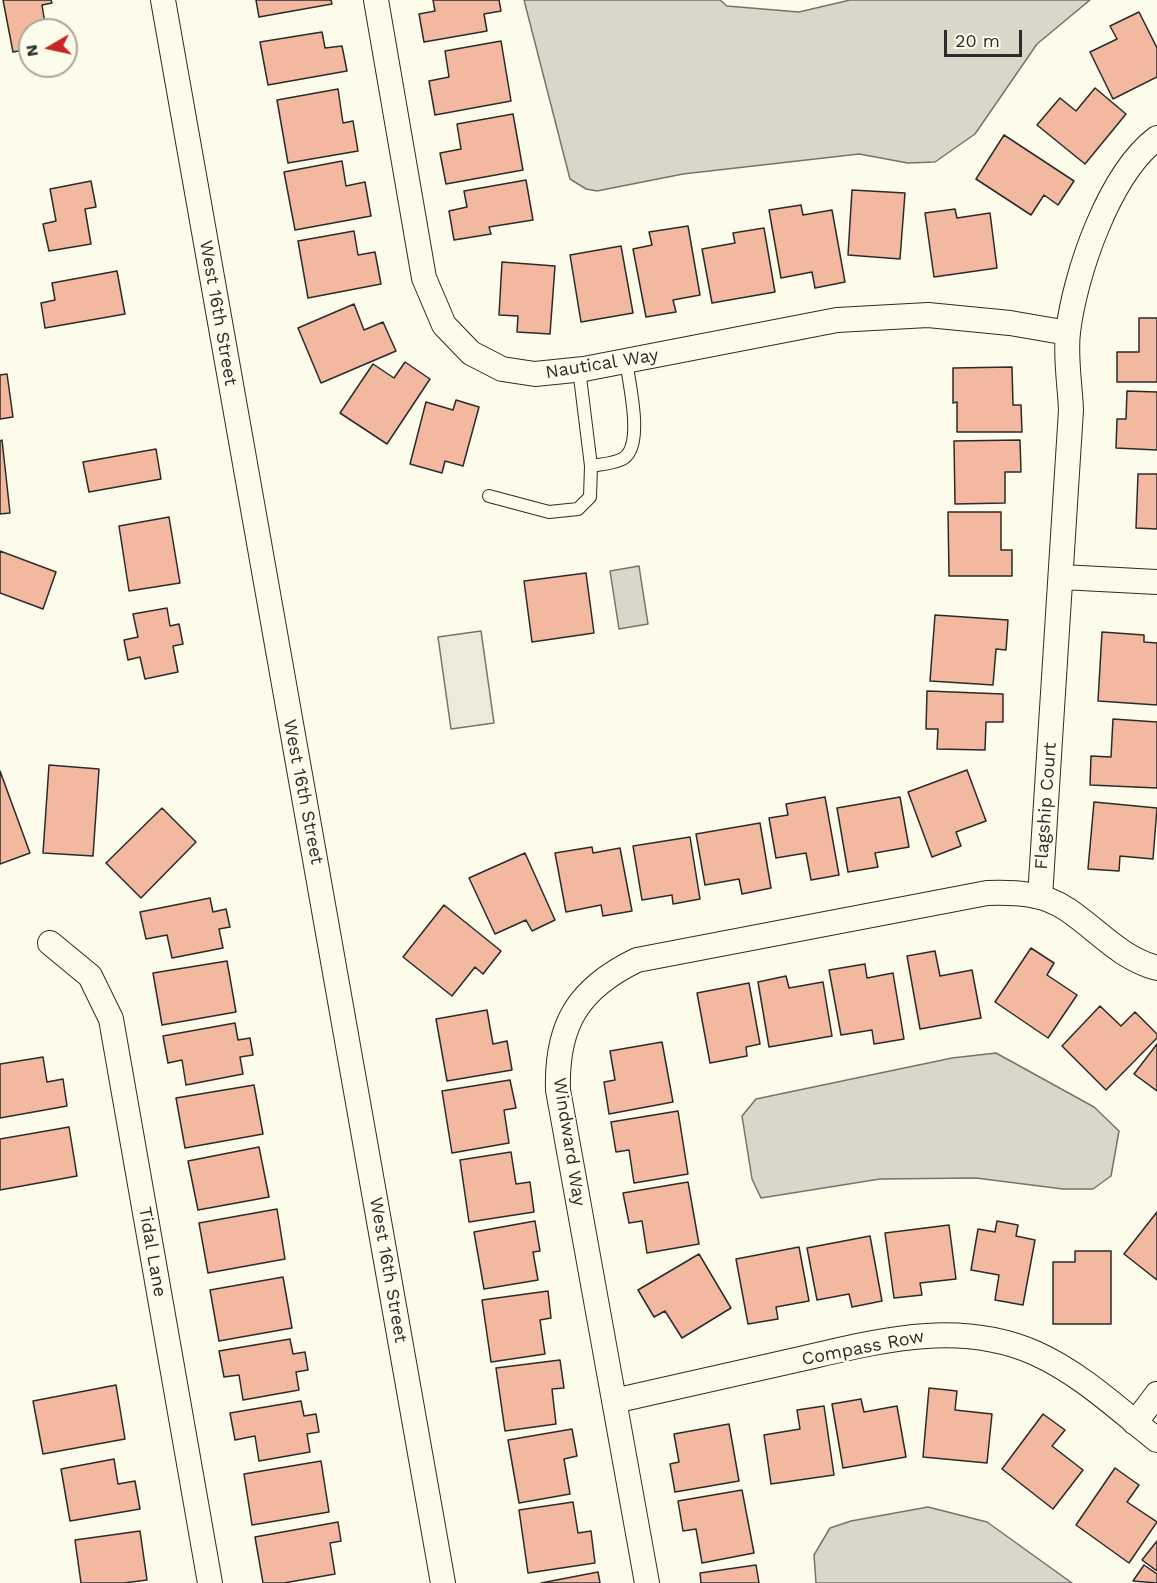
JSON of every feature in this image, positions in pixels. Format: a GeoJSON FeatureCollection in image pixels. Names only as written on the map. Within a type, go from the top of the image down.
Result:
{"type":"FeatureCollection","features":[{"type":"Feature","properties":{"kind":"street","name":"West 16th Street"},"geometry":{"type":"LineString","coordinates":[[163,0],[443,1583]]}},
{"type":"Feature","properties":{"kind":"street","name":"Nautical Way"},"geometry":{"type":"LineString","coordinates":[[376,0],[424,278],[444,325],[471,353],[502,369],[535,374],[579,369],[837,320],[928,315],[1010,323],[1068,333]]}},
{"type":"Feature","properties":{"kind":"street","name":"Flagship Court"},"geometry":{"type":"LineString","coordinates":[[1040,897],[1071,410],[1068,333],[1090,240],[1104,209],[1131,168],[1157,138]]}},
{"type":"Feature","properties":{"kind":"street"},"geometry":{"type":"LineString","coordinates":[[1062,577],[1157,582]]}},
{"type":"Feature","properties":{"kind":"street","name":"Windward Way"},"geometry":{"type":"LineString","coordinates":[[647,1583],[558,1090],[557,1062],[563,1035],[574,1011],[589,991],[610,973],[638,960],[987,893],[1014,892],[1040,897]]}},
{"type":"Feature","properties":{"kind":"street"},"geometry":{"type":"LineString","coordinates":[[1040,897],[1067,909],[1119,952],[1142,964],[1157,968]]}},
{"type":"Feature","properties":{"kind":"street","name":"Tidal Lane"},"geometry":{"type":"LineString","coordinates":[[50,943],[90,976],[111,1018],[210,1583]]}},
{"type":"Feature","properties":{"kind":"street","name":"Compass Row"},"geometry":{"type":"LineString","coordinates":[[614,1401],[905,1336],[957,1334],[999,1341],[1035,1353],[1070,1372],[1157,1440]]}},
{"type":"Feature","properties":{"kind":"street"},"geometry":{"type":"LineString","coordinates":[[1136,1423],[1157,1394]]}},
{"type":"Feature","properties":{"kind":"lane"},"geometry":{"type":"LineString","coordinates":[[591,466],[624,459],[632,449],[634,424],[626,361]]}},
{"type":"Feature","properties":{"kind":"lane"},"geometry":{"type":"LineString","coordinates":[[489,496],[549,512],[578,509],[590,497],[591,466],[579,369]]}},
{"type":"Feature","properties":{"kind":"shaded area"},"geometry":{"type":"Polygon","coordinates":[[[524,0],[720,0],[727,6],[799,12],[850,0],[1090,0],[1037,44],[975,134],[935,162],[908,163],[859,154],[683,174],[597,191],[586,189],[570,179],[524,0]]]}},
{"type":"Feature","properties":{"kind":"shaded area"},"geometry":{"type":"Polygon","coordinates":[[[639,566],[648,624],[619,629],[610,571],[639,566]]]}},
{"type":"Feature","properties":{"kind":"shaded area"},"geometry":{"type":"Polygon","coordinates":[[[481,631],[494,723],[451,729],[438,637],[481,631]]]}},
{"type":"Feature","properties":{"kind":"shaded area"},"geometry":{"type":"Polygon","coordinates":[[[996,1053],[1094,1107],[1119,1131],[1111,1176],[1093,1189],[1063,1189],[976,1178],[880,1179],[761,1198],[752,1179],[742,1116],[756,1099],[952,1058],[996,1053]]]}},
{"type":"Feature","properties":{"kind":"shaded area"},"geometry":{"type":"Polygon","coordinates":[[[928,1507],[987,1522],[1072,1583],[816,1583],[814,1555],[830,1528],[851,1521],[928,1507]]]}},
{"type":"Feature","properties":{"kind":"building"},"geometry":{"type":"Polygon","coordinates":[[[3,0],[51,0],[52,3],[42,5],[44,18],[18,18],[18,51],[13,52],[3,0]]]}},
{"type":"Feature","properties":{"kind":"building"},"geometry":{"type":"Polygon","coordinates":[[[256,0],[331,0],[332,4],[259,17],[256,0]]]}},
{"type":"Feature","properties":{"kind":"building"},"geometry":{"type":"Polygon","coordinates":[[[433,0],[499,0],[501,11],[484,14],[487,31],[424,42],[419,14],[435,11],[433,0]]]}},
{"type":"Feature","properties":{"kind":"building"},"geometry":{"type":"Polygon","coordinates":[[[1139,12],[1157,48],[1157,77],[1113,99],[1090,52],[1117,39],[1110,26],[1139,12]]]}},
{"type":"Feature","properties":{"kind":"building"},"geometry":{"type":"Polygon","coordinates":[[[322,32],[325,48],[342,46],[347,71],[268,85],[260,42],[322,32]]]}},
{"type":"Feature","properties":{"kind":"building"},"geometry":{"type":"Polygon","coordinates":[[[501,41],[511,101],[435,115],[429,81],[449,77],[445,51],[501,41]]]}},
{"type":"Feature","properties":{"kind":"building"},"geometry":{"type":"Polygon","coordinates":[[[1095,88],[1126,114],[1085,164],[1037,125],[1060,98],[1076,111],[1095,88]]]}},
{"type":"Feature","properties":{"kind":"building"},"geometry":{"type":"Polygon","coordinates":[[[338,89],[343,123],[353,121],[358,151],[288,163],[277,100],[338,89]]]}},
{"type":"Feature","properties":{"kind":"building"},"geometry":{"type":"Polygon","coordinates":[[[513,114],[523,170],[446,184],[440,153],[461,149],[457,124],[513,114]]]}},
{"type":"Feature","properties":{"kind":"building"},"geometry":{"type":"Polygon","coordinates":[[[1004,135],[1074,181],[1058,205],[1044,195],[1031,215],[976,179],[1004,135]]]}},
{"type":"Feature","properties":{"kind":"building"},"geometry":{"type":"Polygon","coordinates":[[[342,161],[346,186],[365,182],[371,216],[295,230],[284,172],[342,161]]]}},
{"type":"Feature","properties":{"kind":"building"},"geometry":{"type":"Polygon","coordinates":[[[526,180],[533,220],[489,227],[491,234],[454,240],[449,211],[467,207],[464,191],[526,180]]]}},
{"type":"Feature","properties":{"kind":"building"},"geometry":{"type":"Polygon","coordinates":[[[91,181],[96,207],[85,209],[91,244],[49,251],[43,224],[56,221],[50,189],[91,181]]]}},
{"type":"Feature","properties":{"kind":"building"},"geometry":{"type":"Polygon","coordinates":[[[852,190],[905,193],[900,259],[848,255],[852,190]]]}},
{"type":"Feature","properties":{"kind":"building"},"geometry":{"type":"Polygon","coordinates":[[[801,205],[803,215],[832,210],[845,282],[815,288],[812,272],[781,278],[769,210],[801,205]]]}},
{"type":"Feature","properties":{"kind":"building"},"geometry":{"type":"Polygon","coordinates":[[[955,209],[957,218],[990,213],[997,268],[934,277],[925,213],[955,209]]]}},
{"type":"Feature","properties":{"kind":"building"},"geometry":{"type":"Polygon","coordinates":[[[688,226],[700,295],[673,300],[676,312],[646,317],[633,249],[652,245],[649,232],[688,226]]]}},
{"type":"Feature","properties":{"kind":"building"},"geometry":{"type":"Polygon","coordinates":[[[764,228],[775,292],[712,303],[702,249],[735,243],[733,233],[764,228]]]}},
{"type":"Feature","properties":{"kind":"building"},"geometry":{"type":"Polygon","coordinates":[[[354,231],[358,255],[375,252],[381,284],[308,298],[298,241],[354,231]]]}},
{"type":"Feature","properties":{"kind":"building"},"geometry":{"type":"Polygon","coordinates":[[[621,246],[633,313],[581,322],[570,255],[621,246]]]}},
{"type":"Feature","properties":{"kind":"building"},"geometry":{"type":"Polygon","coordinates":[[[502,262],[555,266],[550,334],[517,332],[518,316],[499,315],[502,262]]]}},
{"type":"Feature","properties":{"kind":"building"},"geometry":{"type":"Polygon","coordinates":[[[117,271],[125,314],[45,328],[41,303],[55,300],[52,283],[117,271]]]}},
{"type":"Feature","properties":{"kind":"building"},"geometry":{"type":"Polygon","coordinates":[[[354,304],[364,330],[383,322],[396,351],[321,383],[298,328],[354,304]]]}},
{"type":"Feature","properties":{"kind":"building"},"geometry":{"type":"Polygon","coordinates":[[[1139,318],[1157,318],[1157,382],[1117,382],[1117,352],[1139,352],[1139,318]]]}},
{"type":"Feature","properties":{"kind":"building"},"geometry":{"type":"Polygon","coordinates":[[[405,362],[430,379],[387,444],[340,413],[373,364],[394,378],[405,362]]]}},
{"type":"Feature","properties":{"kind":"building"},"geometry":{"type":"Polygon","coordinates":[[[1012,367],[1013,405],[1021,405],[1022,432],[957,432],[957,402],[953,403],[953,368],[1012,367]]]}},
{"type":"Feature","properties":{"kind":"building"},"geometry":{"type":"Polygon","coordinates":[[[7,374],[13,417],[0,419],[0,375],[7,374]]]}},
{"type":"Feature","properties":{"kind":"building"},"geometry":{"type":"Polygon","coordinates":[[[1127,391],[1157,392],[1157,450],[1116,448],[1117,419],[1126,419],[1127,391]]]}},
{"type":"Feature","properties":{"kind":"building"},"geometry":{"type":"Polygon","coordinates":[[[456,400],[479,407],[463,466],[445,461],[442,473],[410,464],[426,402],[453,410],[456,400]]]}},
{"type":"Feature","properties":{"kind":"building"},"geometry":{"type":"Polygon","coordinates":[[[2,440],[10,513],[0,514],[0,441],[2,440]]]}},
{"type":"Feature","properties":{"kind":"building"},"geometry":{"type":"Polygon","coordinates":[[[1020,440],[1021,472],[1005,472],[1005,503],[955,504],[954,441],[1020,440]]]}},
{"type":"Feature","properties":{"kind":"building"},"geometry":{"type":"Polygon","coordinates":[[[156,449],[161,479],[89,492],[83,462],[156,449]]]}},
{"type":"Feature","properties":{"kind":"building"},"geometry":{"type":"Polygon","coordinates":[[[1138,474],[1157,474],[1157,529],[1136,528],[1138,474]]]}},
{"type":"Feature","properties":{"kind":"building"},"geometry":{"type":"Polygon","coordinates":[[[948,512],[1001,512],[1001,550],[1012,550],[1012,576],[949,576],[948,512]]]}},
{"type":"Feature","properties":{"kind":"building"},"geometry":{"type":"Polygon","coordinates":[[[169,517],[180,583],[129,591],[119,526],[169,517]]]}},
{"type":"Feature","properties":{"kind":"building"},"geometry":{"type":"Polygon","coordinates":[[[0,551],[56,572],[43,609],[0,593],[0,551]]]}},
{"type":"Feature","properties":{"kind":"building"},"geometry":{"type":"Polygon","coordinates":[[[586,573],[594,633],[532,642],[524,581],[586,573]]]}},
{"type":"Feature","properties":{"kind":"building"},"geometry":{"type":"Polygon","coordinates":[[[167,608],[170,626],[179,624],[183,644],[173,646],[178,672],[145,679],[140,657],[128,660],[124,640],[138,637],[133,614],[167,608]]]}},
{"type":"Feature","properties":{"kind":"building"},"geometry":{"type":"Polygon","coordinates":[[[935,615],[1008,620],[1006,650],[996,649],[993,685],[930,681],[935,615]]]}},
{"type":"Feature","properties":{"kind":"building"},"geometry":{"type":"Polygon","coordinates":[[[1102,632],[1144,635],[1144,642],[1157,643],[1157,705],[1098,701],[1102,632]]]}},
{"type":"Feature","properties":{"kind":"building"},"geometry":{"type":"Polygon","coordinates":[[[927,691],[1003,694],[1003,722],[986,722],[985,750],[937,749],[938,729],[926,729],[927,691]]]}},
{"type":"Feature","properties":{"kind":"building"},"geometry":{"type":"Polygon","coordinates":[[[1113,719],[1157,722],[1157,788],[1090,785],[1091,756],[1111,757],[1113,719]]]}},
{"type":"Feature","properties":{"kind":"building"},"geometry":{"type":"Polygon","coordinates":[[[49,765],[99,769],[93,856],[43,853],[49,765]]]}},
{"type":"Feature","properties":{"kind":"building"},"geometry":{"type":"Polygon","coordinates":[[[967,770],[986,821],[956,832],[961,846],[932,857],[908,792],[967,770]]]}},
{"type":"Feature","properties":{"kind":"building"},"geometry":{"type":"Polygon","coordinates":[[[0,771],[30,853],[0,864],[0,771]]]}},
{"type":"Feature","properties":{"kind":"building"},"geometry":{"type":"Polygon","coordinates":[[[825,797],[839,875],[811,880],[806,853],[776,858],[769,818],[788,815],[786,804],[825,797]]]}},
{"type":"Feature","properties":{"kind":"building"},"geometry":{"type":"Polygon","coordinates":[[[900,797],[909,847],[875,853],[878,867],[848,872],[837,808],[900,797]]]}},
{"type":"Feature","properties":{"kind":"building"},"geometry":{"type":"Polygon","coordinates":[[[1094,802],[1157,808],[1153,859],[1120,856],[1119,871],[1088,869],[1094,802]]]}},
{"type":"Feature","properties":{"kind":"building"},"geometry":{"type":"Polygon","coordinates":[[[162,808],[196,842],[141,898],[106,863],[162,808]]]}},
{"type":"Feature","properties":{"kind":"building"},"geometry":{"type":"Polygon","coordinates":[[[760,823],[771,888],[742,894],[739,879],[705,885],[696,834],[760,823]]]}},
{"type":"Feature","properties":{"kind":"building"},"geometry":{"type":"Polygon","coordinates":[[[690,837],[700,899],[673,904],[672,895],[642,900],[633,846],[690,837]]]}},
{"type":"Feature","properties":{"kind":"building"},"geometry":{"type":"Polygon","coordinates":[[[592,847],[593,853],[620,848],[632,911],[603,916],[601,905],[566,912],[555,853],[592,847]]]}},
{"type":"Feature","properties":{"kind":"building"},"geometry":{"type":"Polygon","coordinates":[[[525,853],[555,920],[532,931],[526,920],[495,934],[469,878],[525,853]]]}},
{"type":"Feature","properties":{"kind":"building"},"geometry":{"type":"Polygon","coordinates":[[[210,898],[213,912],[226,909],[230,927],[219,929],[223,948],[172,958],[167,935],[146,939],[140,912],[210,898]]]}},
{"type":"Feature","properties":{"kind":"building"},"geometry":{"type":"Polygon","coordinates":[[[444,905],[501,951],[483,974],[475,967],[452,996],[403,957],[444,905]]]}},
{"type":"Feature","properties":{"kind":"building"},"geometry":{"type":"Polygon","coordinates":[[[1031,948],[1054,963],[1047,975],[1077,995],[1048,1038],[995,1002],[1031,948]]]}},
{"type":"Feature","properties":{"kind":"building"},"geometry":{"type":"Polygon","coordinates":[[[935,951],[940,976],[972,970],[981,1018],[920,1029],[907,956],[935,951]]]}},
{"type":"Feature","properties":{"kind":"building"},"geometry":{"type":"Polygon","coordinates":[[[227,961],[236,1012],[162,1025],[153,973],[227,961]]]}},
{"type":"Feature","properties":{"kind":"building"},"geometry":{"type":"Polygon","coordinates":[[[865,964],[867,978],[893,973],[904,1039],[874,1044],[872,1030],[841,1035],[829,970],[865,964]]]}},
{"type":"Feature","properties":{"kind":"building"},"geometry":{"type":"Polygon","coordinates":[[[786,976],[789,988],[823,982],[832,1036],[769,1047],[758,982],[786,976]]]}},
{"type":"Feature","properties":{"kind":"building"},"geometry":{"type":"Polygon","coordinates":[[[749,983],[760,1044],[746,1047],[747,1056],[710,1063],[697,993],[749,983]]]}},
{"type":"Feature","properties":{"kind":"building"},"geometry":{"type":"Polygon","coordinates":[[[1100,1006],[1121,1026],[1135,1012],[1157,1034],[1157,1038],[1106,1090],[1062,1046],[1100,1006]]]}},
{"type":"Feature","properties":{"kind":"building"},"geometry":{"type":"Polygon","coordinates":[[[487,1010],[493,1044],[507,1041],[512,1070],[447,1081],[436,1019],[487,1010]]]}},
{"type":"Feature","properties":{"kind":"building"},"geometry":{"type":"Polygon","coordinates":[[[235,1023],[238,1040],[250,1038],[253,1055],[240,1057],[243,1074],[186,1085],[182,1060],[168,1063],[163,1036],[235,1023]]]}},
{"type":"Feature","properties":{"kind":"building"},"geometry":{"type":"Polygon","coordinates":[[[662,1042],[673,1102],[609,1114],[604,1082],[615,1080],[610,1051],[662,1042]]]}},
{"type":"Feature","properties":{"kind":"building"},"geometry":{"type":"Polygon","coordinates":[[[1157,1044],[1157,1091],[1134,1074],[1157,1044]]]}},
{"type":"Feature","properties":{"kind":"building"},"geometry":{"type":"Polygon","coordinates":[[[43,1057],[47,1082],[63,1079],[67,1106],[0,1118],[0,1064],[43,1057]]]}},
{"type":"Feature","properties":{"kind":"building"},"geometry":{"type":"Polygon","coordinates":[[[510,1080],[516,1108],[504,1110],[509,1143],[452,1153],[442,1091],[510,1080]]]}},
{"type":"Feature","properties":{"kind":"building"},"geometry":{"type":"Polygon","coordinates":[[[254,1085],[263,1134],[185,1148],[176,1098],[254,1085]]]}},
{"type":"Feature","properties":{"kind":"building"},"geometry":{"type":"Polygon","coordinates":[[[678,1111],[688,1174],[634,1183],[629,1150],[616,1152],[611,1122],[678,1111]]]}},
{"type":"Feature","properties":{"kind":"building"},"geometry":{"type":"Polygon","coordinates":[[[69,1127],[77,1176],[0,1190],[0,1139],[69,1127]]]}},
{"type":"Feature","properties":{"kind":"building"},"geometry":{"type":"Polygon","coordinates":[[[259,1147],[269,1197],[198,1210],[188,1161],[259,1147]]]}},
{"type":"Feature","properties":{"kind":"building"},"geometry":{"type":"Polygon","coordinates":[[[511,1152],[516,1184],[530,1182],[534,1212],[469,1222],[460,1160],[511,1152]]]}},
{"type":"Feature","properties":{"kind":"building"},"geometry":{"type":"Polygon","coordinates":[[[688,1182],[699,1244],[647,1253],[642,1221],[629,1223],[623,1193],[688,1182]]]}},
{"type":"Feature","properties":{"kind":"building"},"geometry":{"type":"Polygon","coordinates":[[[277,1209],[285,1259],[208,1273],[199,1223],[277,1209]]]}},
{"type":"Feature","properties":{"kind":"building"},"geometry":{"type":"Polygon","coordinates":[[[1157,1212],[1157,1280],[1124,1254],[1157,1212]]]}},
{"type":"Feature","properties":{"kind":"building"},"geometry":{"type":"Polygon","coordinates":[[[535,1221],[540,1251],[533,1252],[538,1280],[484,1289],[474,1232],[535,1221]]]}},
{"type":"Feature","properties":{"kind":"building"},"geometry":{"type":"Polygon","coordinates":[[[997,1221],[1018,1225],[1016,1236],[1035,1240],[1023,1305],[995,1300],[999,1275],[971,1270],[978,1229],[995,1232],[997,1221]]]}},
{"type":"Feature","properties":{"kind":"building"},"geometry":{"type":"Polygon","coordinates":[[[949,1225],[956,1279],[920,1283],[922,1295],[894,1298],[885,1233],[949,1225]]]}},
{"type":"Feature","properties":{"kind":"building"},"geometry":{"type":"Polygon","coordinates":[[[870,1236],[882,1301],[852,1307],[849,1294],[817,1300],[807,1248],[870,1236]]]}},
{"type":"Feature","properties":{"kind":"building"},"geometry":{"type":"Polygon","coordinates":[[[799,1247],[809,1301],[776,1307],[778,1319],[748,1324],[736,1259],[799,1247]]]}},
{"type":"Feature","properties":{"kind":"building"},"geometry":{"type":"Polygon","coordinates":[[[1075,1251],[1111,1251],[1111,1324],[1053,1324],[1053,1262],[1075,1262],[1075,1251]]]}},
{"type":"Feature","properties":{"kind":"building"},"geometry":{"type":"Polygon","coordinates":[[[699,1254],[731,1308],[682,1338],[665,1311],[654,1317],[638,1290],[699,1254]]]}},
{"type":"Feature","properties":{"kind":"building"},"geometry":{"type":"Polygon","coordinates":[[[283,1277],[292,1328],[219,1341],[210,1290],[283,1277]]]}},
{"type":"Feature","properties":{"kind":"building"},"geometry":{"type":"Polygon","coordinates":[[[548,1291],[551,1318],[540,1320],[545,1354],[491,1362],[482,1300],[548,1291]]]}},
{"type":"Feature","properties":{"kind":"building"},"geometry":{"type":"Polygon","coordinates":[[[290,1339],[293,1354],[305,1352],[308,1370],[296,1372],[299,1390],[243,1400],[239,1375],[224,1377],[219,1351],[290,1339]]]}},
{"type":"Feature","properties":{"kind":"building"},"geometry":{"type":"Polygon","coordinates":[[[560,1360],[564,1388],[552,1389],[556,1424],[505,1431],[496,1368],[560,1360]]]}},
{"type":"Feature","properties":{"kind":"building"},"geometry":{"type":"Polygon","coordinates":[[[116,1385],[125,1439],[43,1454],[33,1401],[116,1385]]]}},
{"type":"Feature","properties":{"kind":"building"},"geometry":{"type":"Polygon","coordinates":[[[929,1388],[957,1391],[955,1410],[992,1414],[987,1463],[923,1457],[929,1388]]]}},
{"type":"Feature","properties":{"kind":"building"},"geometry":{"type":"Polygon","coordinates":[[[861,1399],[864,1412],[897,1406],[906,1457],[843,1468],[832,1404],[861,1399]]]}},
{"type":"Feature","properties":{"kind":"building"},"geometry":{"type":"Polygon","coordinates":[[[301,1401],[304,1416],[316,1414],[319,1432],[307,1434],[310,1452],[259,1461],[255,1436],[235,1440],[230,1413],[301,1401]]]}},
{"type":"Feature","properties":{"kind":"building"},"geometry":{"type":"Polygon","coordinates":[[[824,1406],[834,1475],[771,1484],[764,1435],[800,1429],[797,1410],[824,1406]]]}},
{"type":"Feature","properties":{"kind":"building"},"geometry":{"type":"Polygon","coordinates":[[[1043,1414],[1065,1430],[1052,1446],[1083,1470],[1053,1509],[1002,1469],[1043,1414]]]}},
{"type":"Feature","properties":{"kind":"building"},"geometry":{"type":"Polygon","coordinates":[[[729,1424],[739,1481],[675,1492],[670,1464],[679,1462],[674,1434],[729,1424]]]}},
{"type":"Feature","properties":{"kind":"building"},"geometry":{"type":"Polygon","coordinates":[[[572,1429],[577,1456],[564,1459],[570,1494],[519,1503],[508,1440],[572,1429]]]}},
{"type":"Feature","properties":{"kind":"building"},"geometry":{"type":"Polygon","coordinates":[[[114,1459],[118,1484],[135,1481],[140,1509],[70,1521],[61,1469],[114,1459]]]}},
{"type":"Feature","properties":{"kind":"building"},"geometry":{"type":"Polygon","coordinates":[[[321,1461],[329,1512],[252,1525],[244,1474],[321,1461]]]}},
{"type":"Feature","properties":{"kind":"building"},"geometry":{"type":"Polygon","coordinates":[[[1115,1468],[1139,1485],[1127,1502],[1157,1522],[1129,1563],[1076,1525],[1115,1468]]]}},
{"type":"Feature","properties":{"kind":"building"},"geometry":{"type":"Polygon","coordinates":[[[742,1490],[754,1553],[702,1563],[696,1529],[683,1531],[678,1501],[742,1490]]]}},
{"type":"Feature","properties":{"kind":"building"},"geometry":{"type":"Polygon","coordinates":[[[573,1502],[578,1533],[591,1531],[595,1563],[528,1573],[519,1510],[573,1502]]]}},
{"type":"Feature","properties":{"kind":"building"},"geometry":{"type":"Polygon","coordinates":[[[338,1522],[341,1541],[330,1543],[335,1574],[284,1583],[263,1583],[255,1537],[338,1522]]]}},
{"type":"Feature","properties":{"kind":"building"},"geometry":{"type":"Polygon","coordinates":[[[140,1531],[147,1580],[124,1583],[81,1583],[75,1540],[140,1531]]]}},
{"type":"Feature","properties":{"kind":"building"},"geometry":{"type":"Polygon","coordinates":[[[1157,1541],[1157,1571],[1142,1560],[1157,1541]]]}},
{"type":"Feature","properties":{"kind":"building"},"geometry":{"type":"Polygon","coordinates":[[[756,1565],[759,1583],[701,1583],[700,1573],[756,1565]]]}},
{"type":"Feature","properties":{"kind":"building"},"geometry":{"type":"Polygon","coordinates":[[[1144,1565],[1157,1574],[1157,1583],[1133,1581],[1144,1565]]]}},
{"type":"Feature","properties":{"kind":"building"},"geometry":{"type":"Polygon","coordinates":[[[598,1572],[600,1583],[541,1583],[598,1572]]]}}]}
